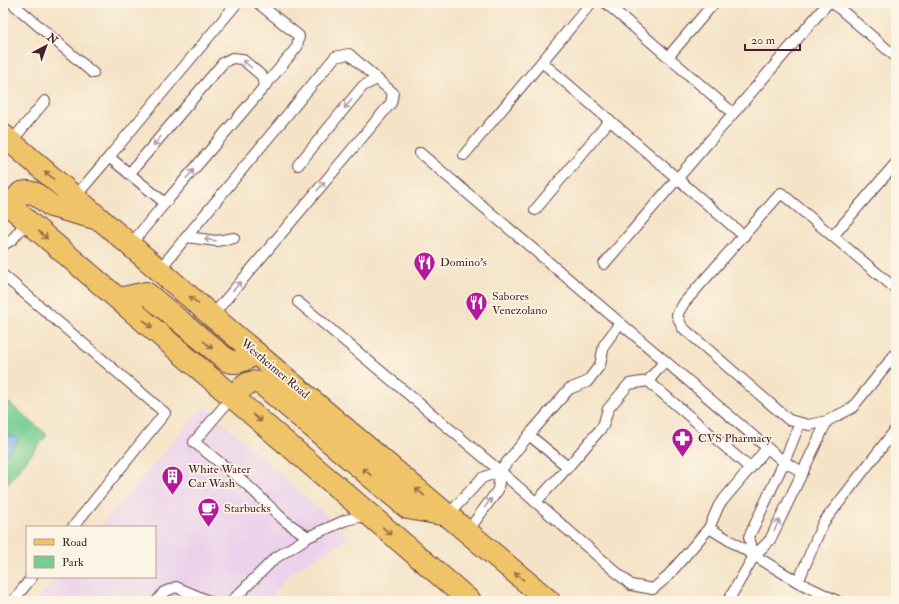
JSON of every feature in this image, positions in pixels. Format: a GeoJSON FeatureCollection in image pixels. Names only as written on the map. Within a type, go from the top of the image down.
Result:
{"type":"FeatureCollection","features":[{"type":"Feature","properties":{"kind":"main road","name":"Westheimer Road"},"geometry":{"type":"LineString","coordinates":[[6,142],[75,197],[212,316],[549,601]]}},
{"type":"Feature","properties":{"kind":"main road"},"geometry":{"type":"LineString","coordinates":[[99,219],[51,206],[36,194],[28,192],[21,193],[5,207],[27,221],[470,601]]}},
{"type":"Feature","properties":{"kind":"main road"},"geometry":{"type":"LineString","coordinates":[[119,299],[146,292],[228,361],[235,363],[242,362],[256,353]]}},
{"type":"Feature","properties":{"kind":"main road"},"geometry":{"type":"LineString","coordinates":[[232,397],[250,382],[255,381],[262,384],[408,508],[448,515]]}},
{"type":"Feature","properties":{"kind":"lane"},"geometry":{"type":"LineString","coordinates":[[12,3],[93,73]]}},
{"type":"Feature","properties":{"kind":"lane"},"geometry":{"type":"LineString","coordinates":[[75,197],[238,3]]}},
{"type":"Feature","properties":{"kind":"lane"},"geometry":{"type":"LineString","coordinates":[[130,245],[297,47],[299,36],[258,3]]}},
{"type":"Feature","properties":{"kind":"lane"},"geometry":{"type":"LineString","coordinates":[[464,155],[591,3]]}},
{"type":"Feature","properties":{"kind":"lane"},"geometry":{"type":"LineString","coordinates":[[606,3],[733,113]]}},
{"type":"Feature","properties":{"kind":"lane"},"geometry":{"type":"LineString","coordinates":[[668,57],[714,3]]}},
{"type":"Feature","properties":{"kind":"lane"},"geometry":{"type":"LineString","coordinates":[[604,264],[828,3]]}},
{"type":"Feature","properties":{"kind":"lane"},"geometry":{"type":"LineString","coordinates":[[833,3],[896,57]]}},
{"type":"Feature","properties":{"kind":"lane"},"geometry":{"type":"LineString","coordinates":[[159,270],[336,57],[349,54],[393,93],[391,103],[212,316]]}},
{"type":"Feature","properties":{"kind":"lane"},"geometry":{"type":"LineString","coordinates":[[129,174],[223,63],[232,58],[242,59],[262,76],[264,87]]}},
{"type":"Feature","properties":{"kind":"lane"},"geometry":{"type":"LineString","coordinates":[[542,62],[744,236]]}},
{"type":"Feature","properties":{"kind":"lane"},"geometry":{"type":"LineString","coordinates":[[298,164],[363,86],[377,79]]}},
{"type":"Feature","properties":{"kind":"lane"},"geometry":{"type":"LineString","coordinates":[[6,142],[45,101]]}},
{"type":"Feature","properties":{"kind":"lane"},"geometry":{"type":"LineString","coordinates":[[535,210],[610,120]]}},
{"type":"Feature","properties":{"kind":"lane"},"geometry":{"type":"LineString","coordinates":[[420,153],[767,448],[784,462],[803,472]]}},
{"type":"Feature","properties":{"kind":"lane"},"geometry":{"type":"LineString","coordinates":[[109,157],[165,204]]}},
{"type":"Feature","properties":{"kind":"lane"},"geometry":{"type":"LineString","coordinates":[[833,236],[894,170]]}},
{"type":"Feature","properties":{"kind":"lane"},"geometry":{"type":"LineString","coordinates":[[896,289],[781,193],[684,303],[678,314],[682,327],[789,420],[809,425],[827,421],[852,408],[896,353]]}},
{"type":"Feature","properties":{"kind":"lane"},"geometry":{"type":"LineString","coordinates":[[3,244],[12,240],[27,221]]}},
{"type":"Feature","properties":{"kind":"lane"},"geometry":{"type":"LineString","coordinates":[[187,237],[216,241],[234,238]]}},
{"type":"Feature","properties":{"kind":"lane"},"geometry":{"type":"LineString","coordinates":[[3,275],[63,324],[165,413],[74,526]]}},
{"type":"Feature","properties":{"kind":"lane"},"geometry":{"type":"LineString","coordinates":[[298,302],[500,471],[631,585],[653,589],[666,578],[709,528],[719,505],[767,448]]}},
{"type":"Feature","properties":{"kind":"lane"},"geometry":{"type":"LineString","coordinates":[[448,515],[482,478],[500,471],[569,389],[587,382],[600,365],[604,346],[620,323]]}},
{"type":"Feature","properties":{"kind":"lane"},"geometry":{"type":"LineString","coordinates":[[536,502],[603,426],[608,409],[629,384],[648,381],[665,361]]}},
{"type":"Feature","properties":{"kind":"lane"},"geometry":{"type":"LineString","coordinates":[[648,381],[750,468]]}},
{"type":"Feature","properties":{"kind":"lane"},"geometry":{"type":"LineString","coordinates":[[232,397],[194,442],[244,482],[285,521],[308,537]]}},
{"type":"Feature","properties":{"kind":"lane"},"geometry":{"type":"LineString","coordinates":[[728,601],[754,556],[770,540],[827,421]]}},
{"type":"Feature","properties":{"kind":"lane"},"geometry":{"type":"LineString","coordinates":[[754,556],[749,537],[784,462],[800,423]]}},
{"type":"Feature","properties":{"kind":"lane"},"geometry":{"type":"LineString","coordinates":[[798,582],[823,522],[896,428]]}},
{"type":"Feature","properties":{"kind":"lane"},"geometry":{"type":"LineString","coordinates":[[529,435],[568,467]]}},
{"type":"Feature","properties":{"kind":"lane"},"geometry":{"type":"LineString","coordinates":[[467,532],[498,490],[500,471]]}},
{"type":"Feature","properties":{"kind":"lane"},"geometry":{"type":"LineString","coordinates":[[232,601],[274,559],[308,537],[346,520],[368,515]]}},
{"type":"Feature","properties":{"kind":"lane"},"geometry":{"type":"LineString","coordinates":[[709,528],[825,598],[837,601]]}},
{"type":"Feature","properties":{"kind":"lane"},"geometry":{"type":"LineString","coordinates":[[13,601],[31,578]]}},
{"type":"Feature","properties":{"kind":"lane"},"geometry":{"type":"LineString","coordinates":[[157,601],[164,592],[176,587],[209,601]]}},
{"type":"Feature","properties":{"kind":"shaded area"},"geometry":{"type":"Polygon","coordinates":[[[204,406],[350,537],[287,575],[269,601],[36,601],[56,578],[156,578],[156,526],[101,526],[204,406]]]}},
{"type":"Feature","properties":{"kind":"green space"},"geometry":{"type":"Polygon","coordinates":[[[3,398],[47,435],[4,488],[3,486],[3,398]]]}},
{"type":"Feature","properties":{"kind":"water"},"geometry":{"type":"Polygon","coordinates":[[[3,431],[18,440],[3,458],[3,431]]]}},
{"type":"Feature","properties":{"kind":"place","name":"Domino's"},"geometry":{"type":"Point","coordinates":[424,282]}},
{"type":"Feature","properties":{"kind":"place","name":"Sabores Venezolano"},"geometry":{"type":"Point","coordinates":[476,322]}},
{"type":"Feature","properties":{"kind":"place","name":"CVS Pharmacy"},"geometry":{"type":"Point","coordinates":[682,458]}},
{"type":"Feature","properties":{"kind":"place","name":"White Water Car Wash"},"geometry":{"type":"Point","coordinates":[172,496]}},
{"type":"Feature","properties":{"kind":"place","name":"Starbucks"},"geometry":{"type":"Point","coordinates":[209,528]}}]}
